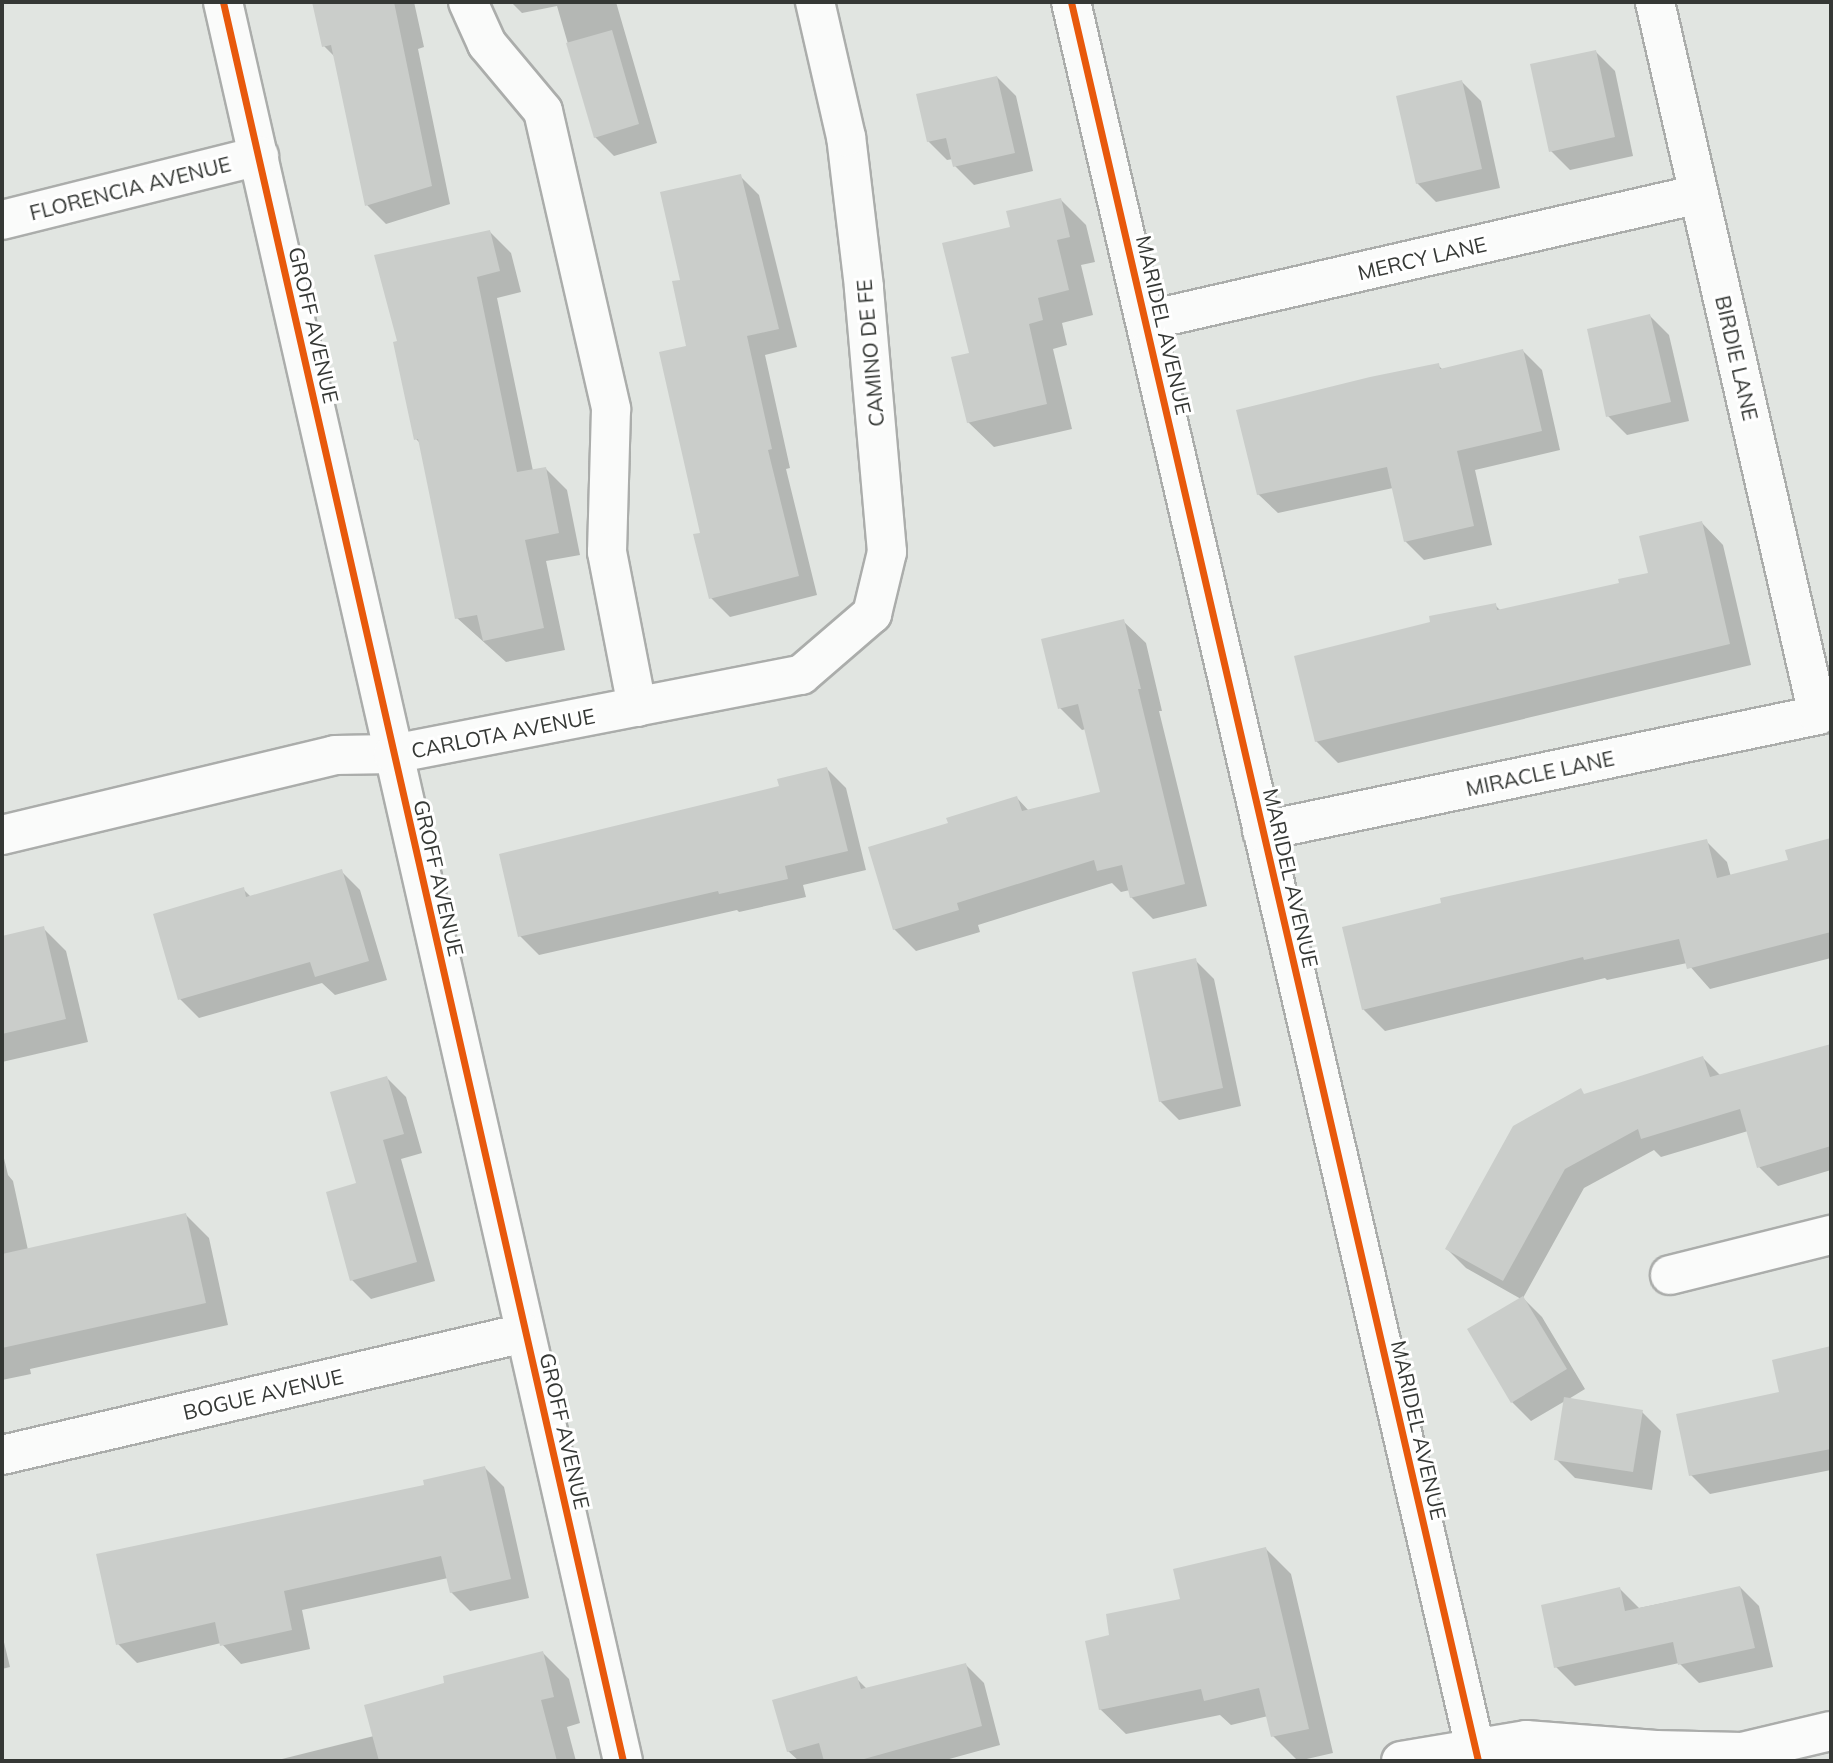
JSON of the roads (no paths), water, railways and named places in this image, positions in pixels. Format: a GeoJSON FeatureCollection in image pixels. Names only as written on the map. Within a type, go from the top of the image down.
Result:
{"type":"FeatureCollection","features":[{"type":"Feature","properties":{"kind":"street","name":"GROFF AVENUE"},"geometry":{"type":"LineString","coordinates":[[223,2],[524,1333],[624,1761]]}},
{"type":"Feature","properties":{"kind":"street"},"geometry":{"type":"LineString","coordinates":[[468,2],[487,44],[543,111],[611,409],[607,552],[638,707]]}},
{"type":"Feature","properties":{"kind":"street","name":"CAMINO DE FE"},"geometry":{"type":"LineString","coordinates":[[800,674],[872,614],[887,552],[864,287],[846,137],[815,2]]}},
{"type":"Feature","properties":{"kind":"street","name":"MARIDEL AVENUE"},"geometry":{"type":"LineString","coordinates":[[1071,2],[1476,1754]]}},
{"type":"Feature","properties":{"kind":"street","name":"BIRDIE LANE"},"geometry":{"type":"LineString","coordinates":[[1655,2],[1818,715]]}},
{"type":"Feature","properties":{"kind":"street","name":"FLORENCIA AVENUE"},"geometry":{"type":"LineString","coordinates":[[2,220],[259,156]]}},
{"type":"Feature","properties":{"kind":"street","name":"MERCY LANE"},"geometry":{"type":"LineString","coordinates":[[1145,321],[1699,194]]}},
{"type":"Feature","properties":{"kind":"street","name":"CARLOTA AVENUE"},"geometry":{"type":"LineString","coordinates":[[2,835],[335,755],[393,754],[800,674]]}},
{"type":"Feature","properties":{"kind":"street","name":"MIRACLE LANE"},"geometry":{"type":"LineString","coordinates":[[1262,831],[1818,715]]}},
{"type":"Feature","properties":{"kind":"street"},"geometry":{"type":"LineString","coordinates":[[1670,1275],[1831,1235]]}},
{"type":"Feature","properties":{"kind":"street","name":"BOGUE AVENUE"},"geometry":{"type":"LineString","coordinates":[[2,1455],[524,1333]]}},
{"type":"Feature","properties":{"kind":"street"},"geometry":{"type":"LineString","coordinates":[[1401,1761],[1476,1754],[1526,1740],[1656,1750],[1742,1752],[1831,1731]]}}]}
